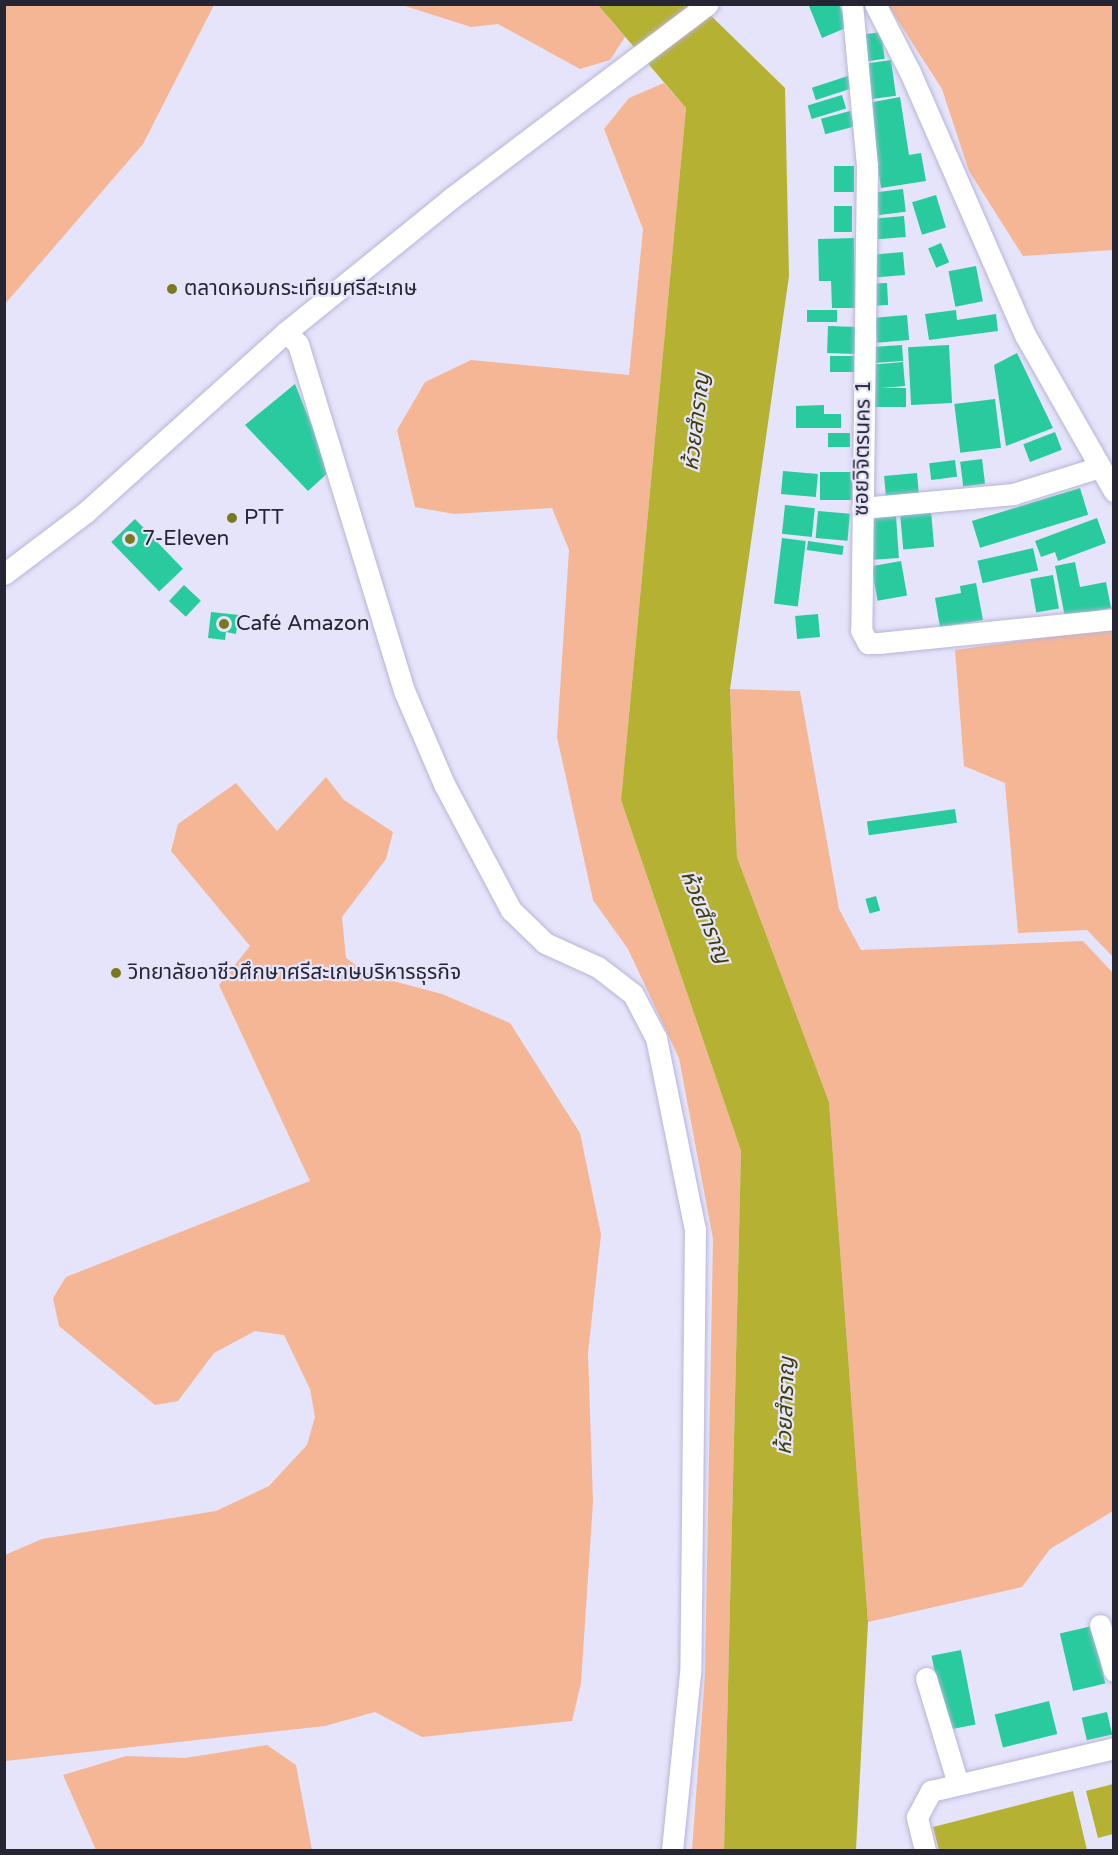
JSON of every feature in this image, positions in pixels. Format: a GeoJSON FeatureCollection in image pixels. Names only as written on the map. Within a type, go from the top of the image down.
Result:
{"type":"FeatureCollection","features":[{"type":"Feature","properties":{"kind":"street"},"geometry":{"type":"LineString","coordinates":[[4,574],[86,512],[286,332],[450,199],[708,4]]}},
{"type":"Feature","properties":{"kind":"street","name":"ซอยวิจิตรนคร 1"},"geometry":{"type":"LineString","coordinates":[[852,4],[867,166],[861,630],[868,643],[1113,619]]}},
{"type":"Feature","properties":{"kind":"street"},"geometry":{"type":"LineString","coordinates":[[875,4],[1025,335],[1113,490]]}},
{"type":"Feature","properties":{"kind":"street"},"geometry":{"type":"LineString","coordinates":[[286,332],[298,344],[405,693],[444,784],[511,910],[545,943],[598,967],[633,994],[656,1038],[695,1229],[690,1673],[672,1851]]}},
{"type":"Feature","properties":{"kind":"street"},"geometry":{"type":"LineString","coordinates":[[862,508],[1013,494],[1100,467]]}},
{"type":"Feature","properties":{"kind":"street"},"geometry":{"type":"LineString","coordinates":[[1100,1625],[1113,1671]]}},
{"type":"Feature","properties":{"kind":"street"},"geometry":{"type":"LineString","coordinates":[[926,1678],[958,1784]]}},
{"type":"Feature","properties":{"kind":"street"},"geometry":{"type":"LineString","coordinates":[[925,1851],[917,1817],[921,1802],[931,1791],[1113,1748]]}},
{"type":"Feature","properties":{"kind":"shaded area"},"geometry":{"type":"Polygon","coordinates":[[[4,5],[214,5],[143,144],[5,304],[4,5]]]}},
{"type":"Feature","properties":{"kind":"shaded area"},"geometry":{"type":"Polygon","coordinates":[[[402,5],[598,5],[625,37],[610,60],[580,69],[498,24],[471,27],[402,5]]]}},
{"type":"Feature","properties":{"kind":"shaded area"},"geometry":{"type":"Polygon","coordinates":[[[888,5],[1113,5],[1113,250],[1023,256],[969,171],[942,89],[888,5]]]}},
{"type":"Feature","properties":{"kind":"shaded area"},"geometry":{"type":"Polygon","coordinates":[[[664,83],[686,108],[621,800],[741,1151],[724,1850],[692,1850],[705,1674],[713,1239],[679,1058],[628,949],[593,900],[557,737],[569,550],[552,508],[454,514],[415,507],[397,430],[425,382],[471,360],[629,375],[643,229],[604,129],[629,98],[664,83]]]}},
{"type":"Feature","properties":{"kind":"shaded area"},"geometry":{"type":"Polygon","coordinates":[[[1113,628],[1113,957],[1087,930],[1018,933],[1005,783],[964,766],[955,650],[1113,628]]]}},
{"type":"Feature","properties":{"kind":"shaded area"},"geometry":{"type":"Polygon","coordinates":[[[730,689],[800,691],[839,909],[861,950],[1083,941],[1113,973],[1113,1511],[1050,1549],[1022,1587],[868,1622],[829,1102],[737,857],[730,689]]]}},
{"type":"Feature","properties":{"kind":"shaded area"},"geometry":{"type":"Polygon","coordinates":[[[326,777],[344,800],[393,832],[386,859],[342,917],[346,958],[370,975],[442,994],[510,1023],[580,1133],[601,1234],[588,1353],[593,1502],[581,1683],[572,1721],[422,1737],[375,1712],[325,1726],[5,1761],[5,1555],[42,1539],[216,1511],[269,1486],[307,1445],[315,1417],[310,1389],[284,1335],[255,1331],[214,1353],[178,1401],[155,1405],[59,1326],[53,1298],[66,1277],[310,1181],[219,985],[250,946],[171,851],[178,824],[236,783],[277,831],[326,777]]]}},
{"type":"Feature","properties":{"kind":"shaded area"},"geometry":{"type":"Polygon","coordinates":[[[267,1745],[296,1765],[312,1850],[96,1850],[63,1775],[126,1756],[185,1758],[267,1745]]]}},
{"type":"Feature","properties":{"kind":"water","name":"ห้วยสำราญ"},"geometry":{"type":"Polygon","coordinates":[[[598,5],[700,5],[785,88],[789,276],[730,689],[737,857],[829,1102],[868,1622],[856,1850],[724,1850],[741,1151],[621,800],[686,108],[598,5]]]}},
{"type":"Feature","properties":{"kind":"water"},"geometry":{"type":"Polygon","coordinates":[[[1113,1784],[1113,1834],[1098,1838],[1086,1791],[1113,1784]]]}},
{"type":"Feature","properties":{"kind":"water"},"geometry":{"type":"Polygon","coordinates":[[[1073,1791],[1087,1850],[939,1850],[933,1827],[1073,1791]]]}},
{"type":"Feature","properties":{"kind":"building"},"geometry":{"type":"Polygon","coordinates":[[[839,4],[848,27],[822,38],[809,6],[839,4]]]}},
{"type":"Feature","properties":{"kind":"building"},"geometry":{"type":"Polygon","coordinates":[[[881,32],[885,59],[866,61],[862,35],[881,32]]]}},
{"type":"Feature","properties":{"kind":"building"},"geometry":{"type":"Polygon","coordinates":[[[891,60],[896,96],[868,100],[863,64],[891,60]]]}},
{"type":"Feature","properties":{"kind":"building"},"geometry":{"type":"Polygon","coordinates":[[[848,76],[852,88],[816,100],[812,88],[848,76]]]}},
{"type":"Feature","properties":{"kind":"building"},"geometry":{"type":"Polygon","coordinates":[[[842,95],[846,108],[812,119],[808,106],[842,95]]]}},
{"type":"Feature","properties":{"kind":"building"},"geometry":{"type":"Polygon","coordinates":[[[900,97],[909,155],[921,153],[926,181],[881,188],[868,103],[900,97]]]}},
{"type":"Feature","properties":{"kind":"building"},"geometry":{"type":"Polygon","coordinates":[[[850,111],[854,126],[825,134],[821,119],[850,111]]]}},
{"type":"Feature","properties":{"kind":"building"},"geometry":{"type":"Polygon","coordinates":[[[834,166],[854,166],[854,192],[834,192],[834,166]]]}},
{"type":"Feature","properties":{"kind":"building"},"geometry":{"type":"Polygon","coordinates":[[[903,189],[906,212],[879,215],[876,192],[903,189]]]}},
{"type":"Feature","properties":{"kind":"building"},"geometry":{"type":"Polygon","coordinates":[[[936,195],[946,228],[922,235],[912,202],[936,195]]]}},
{"type":"Feature","properties":{"kind":"building"},"geometry":{"type":"Polygon","coordinates":[[[834,206],[852,206],[852,232],[834,232],[834,206]]]}},
{"type":"Feature","properties":{"kind":"building"},"geometry":{"type":"Polygon","coordinates":[[[904,216],[906,237],[878,239],[876,218],[904,216]]]}},
{"type":"Feature","properties":{"kind":"building"},"geometry":{"type":"Polygon","coordinates":[[[854,238],[855,308],[832,308],[831,281],[819,281],[818,239],[854,238]]]}},
{"type":"Feature","properties":{"kind":"building"},"geometry":{"type":"Polygon","coordinates":[[[941,243],[949,262],[936,268],[928,248],[941,243]]]}},
{"type":"Feature","properties":{"kind":"building"},"geometry":{"type":"Polygon","coordinates":[[[903,252],[905,275],[877,277],[875,254],[903,252]]]}},
{"type":"Feature","properties":{"kind":"building"},"geometry":{"type":"Polygon","coordinates":[[[976,266],[983,301],[955,307],[949,271],[976,266]]]}},
{"type":"Feature","properties":{"kind":"building"},"geometry":{"type":"Polygon","coordinates":[[[887,283],[888,305],[877,306],[876,284],[887,283]]]}},
{"type":"Feature","properties":{"kind":"building"},"geometry":{"type":"Polygon","coordinates":[[[807,310],[837,310],[837,322],[807,322],[807,310]]]}},
{"type":"Feature","properties":{"kind":"building"},"geometry":{"type":"Polygon","coordinates":[[[956,310],[957,320],[996,314],[998,331],[929,340],[925,314],[956,310]]]}},
{"type":"Feature","properties":{"kind":"building"},"geometry":{"type":"Polygon","coordinates":[[[907,315],[909,340],[877,343],[875,318],[907,315]]]}},
{"type":"Feature","properties":{"kind":"building"},"geometry":{"type":"Polygon","coordinates":[[[828,326],[858,327],[857,354],[827,353],[828,326]]]}},
{"type":"Feature","properties":{"kind":"building"},"geometry":{"type":"Polygon","coordinates":[[[902,345],[903,361],[873,363],[872,347],[902,345]]]}},
{"type":"Feature","properties":{"kind":"building"},"geometry":{"type":"Polygon","coordinates":[[[949,345],[952,403],[911,405],[908,347],[949,345]]]}},
{"type":"Feature","properties":{"kind":"building"},"geometry":{"type":"Polygon","coordinates":[[[1017,353],[1053,428],[1006,446],[994,365],[1017,353]]]}},
{"type":"Feature","properties":{"kind":"building"},"geometry":{"type":"Polygon","coordinates":[[[830,356],[854,356],[854,372],[830,372],[830,356]]]}},
{"type":"Feature","properties":{"kind":"building"},"geometry":{"type":"Polygon","coordinates":[[[903,362],[905,386],[875,389],[873,365],[903,362]]]}},
{"type":"Feature","properties":{"kind":"building"},"geometry":{"type":"Polygon","coordinates":[[[295,384],[330,471],[308,491],[245,425],[295,384]]]}},
{"type":"Feature","properties":{"kind":"building"},"geometry":{"type":"Polygon","coordinates":[[[871,388],[906,388],[906,407],[871,407],[871,388]]]}},
{"type":"Feature","properties":{"kind":"building"},"geometry":{"type":"Polygon","coordinates":[[[995,399],[1001,448],[960,453],[954,404],[995,399]]]}},
{"type":"Feature","properties":{"kind":"building"},"geometry":{"type":"Polygon","coordinates":[[[824,405],[824,414],[841,414],[841,428],[796,428],[796,406],[824,405]]]}},
{"type":"Feature","properties":{"kind":"building"},"geometry":{"type":"Polygon","coordinates":[[[1055,432],[1062,450],[1030,462],[1023,444],[1055,432]]]}},
{"type":"Feature","properties":{"kind":"building"},"geometry":{"type":"Polygon","coordinates":[[[828,433],[850,433],[850,447],[828,447],[828,433]]]}},
{"type":"Feature","properties":{"kind":"building"},"geometry":{"type":"Polygon","coordinates":[[[982,459],[985,484],[963,486],[960,462],[982,459]]]}},
{"type":"Feature","properties":{"kind":"building"},"geometry":{"type":"Polygon","coordinates":[[[955,460],[957,477],[931,480],[929,463],[955,460]]]}},
{"type":"Feature","properties":{"kind":"building"},"geometry":{"type":"Polygon","coordinates":[[[783,471],[818,474],[816,497],[781,494],[783,471]]]}},
{"type":"Feature","properties":{"kind":"building"},"geometry":{"type":"Polygon","coordinates":[[[820,472],[852,472],[852,500],[820,500],[820,472]]]}},
{"type":"Feature","properties":{"kind":"building"},"geometry":{"type":"Polygon","coordinates":[[[917,473],[919,498],[886,501],[884,476],[917,473]]]}},
{"type":"Feature","properties":{"kind":"building"},"geometry":{"type":"Polygon","coordinates":[[[1080,488],[1088,515],[980,548],[972,521],[1080,488]]]}},
{"type":"Feature","properties":{"kind":"building"},"geometry":{"type":"Polygon","coordinates":[[[785,505],[815,508],[812,537],[782,534],[785,505]]]}},
{"type":"Feature","properties":{"kind":"building"},"geometry":{"type":"Polygon","coordinates":[[[818,511],[850,514],[848,541],[816,538],[818,511]]]}},
{"type":"Feature","properties":{"kind":"building"},"geometry":{"type":"Polygon","coordinates":[[[931,511],[934,547],[903,550],[900,514],[931,511]]]}},
{"type":"Feature","properties":{"kind":"building"},"geometry":{"type":"Polygon","coordinates":[[[896,516],[899,558],[870,560],[867,518],[896,516]]]}},
{"type":"Feature","properties":{"kind":"building"},"geometry":{"type":"Polygon","coordinates":[[[1097,518],[1106,543],[1058,561],[1055,552],[1041,557],[1035,541],[1097,518]]]}},
{"type":"Feature","properties":{"kind":"building"},"geometry":{"type":"Polygon","coordinates":[[[135,519],[183,569],[159,592],[111,542],[135,519]]]}},
{"type":"Feature","properties":{"kind":"building"},"geometry":{"type":"Polygon","coordinates":[[[782,538],[806,541],[798,606],[774,604],[782,538]]]}},
{"type":"Feature","properties":{"kind":"building"},"geometry":{"type":"Polygon","coordinates":[[[808,541],[844,546],[842,555],[807,550],[808,541]]]}},
{"type":"Feature","properties":{"kind":"building"},"geometry":{"type":"Polygon","coordinates":[[[1033,548],[1038,570],[983,583],[977,561],[1033,548]]]}},
{"type":"Feature","properties":{"kind":"building"},"geometry":{"type":"Polygon","coordinates":[[[901,561],[907,595],[878,601],[871,566],[901,561]]]}},
{"type":"Feature","properties":{"kind":"building"},"geometry":{"type":"Polygon","coordinates":[[[1075,562],[1080,587],[1106,582],[1111,608],[1065,617],[1055,566],[1075,562]]]}},
{"type":"Feature","properties":{"kind":"building"},"geometry":{"type":"Polygon","coordinates":[[[1053,575],[1059,608],[1036,612],[1030,579],[1053,575]]]}},
{"type":"Feature","properties":{"kind":"building"},"geometry":{"type":"Polygon","coordinates":[[[976,583],[983,620],[940,627],[935,598],[961,593],[960,586],[976,583]]]}},
{"type":"Feature","properties":{"kind":"building"},"geometry":{"type":"Polygon","coordinates":[[[184,585],[201,601],[186,617],[169,601],[184,585]]]}},
{"type":"Feature","properties":{"kind":"building","name":"Café Amazon"},"geometry":{"type":"Polygon","coordinates":[[[211,612],[239,615],[236,634],[226,632],[225,640],[208,638],[211,612]]]}},
{"type":"Feature","properties":{"kind":"building"},"geometry":{"type":"Polygon","coordinates":[[[818,614],[820,637],[797,639],[795,616],[818,614]]]}},
{"type":"Feature","properties":{"kind":"building"},"geometry":{"type":"Polygon","coordinates":[[[955,809],[957,823],[869,835],[867,821],[955,809]]]}},
{"type":"Feature","properties":{"kind":"building"},"geometry":{"type":"Polygon","coordinates":[[[876,896],[880,910],[870,913],[865,899],[876,896]]]}},
{"type":"Feature","properties":{"kind":"building"},"geometry":{"type":"Polygon","coordinates":[[[1092,1626],[1105,1683],[1073,1691],[1060,1633],[1092,1626]]]}},
{"type":"Feature","properties":{"kind":"building"},"geometry":{"type":"Polygon","coordinates":[[[961,1650],[976,1725],[946,1730],[932,1656],[961,1650]]]}},
{"type":"Feature","properties":{"kind":"building"},"geometry":{"type":"Polygon","coordinates":[[[1049,1701],[1057,1734],[1003,1748],[995,1715],[1049,1701]]]}},
{"type":"Feature","properties":{"kind":"building"},"geometry":{"type":"Polygon","coordinates":[[[1107,1712],[1112,1734],[1087,1740],[1082,1718],[1107,1712]]]}},
{"type":"Feature","properties":{"kind":"place","name":"ตลาดหอมกระเทียมศรีสะเกษ"},"geometry":{"type":"Point","coordinates":[172,289]}},
{"type":"Feature","properties":{"kind":"place","name":"PTT"},"geometry":{"type":"Point","coordinates":[232,518]}},
{"type":"Feature","properties":{"kind":"place","name":"7-Eleven"},"geometry":{"type":"Point","coordinates":[130,539]}},
{"type":"Feature","properties":{"kind":"place","name":"Café Amazon"},"geometry":{"type":"Point","coordinates":[224,624]}},
{"type":"Feature","properties":{"kind":"place","name":"วิทยาลัยอาชีวศึกษาศรีสะเกษบริหารธุรกิจ"},"geometry":{"type":"Point","coordinates":[116,973]}}]}
